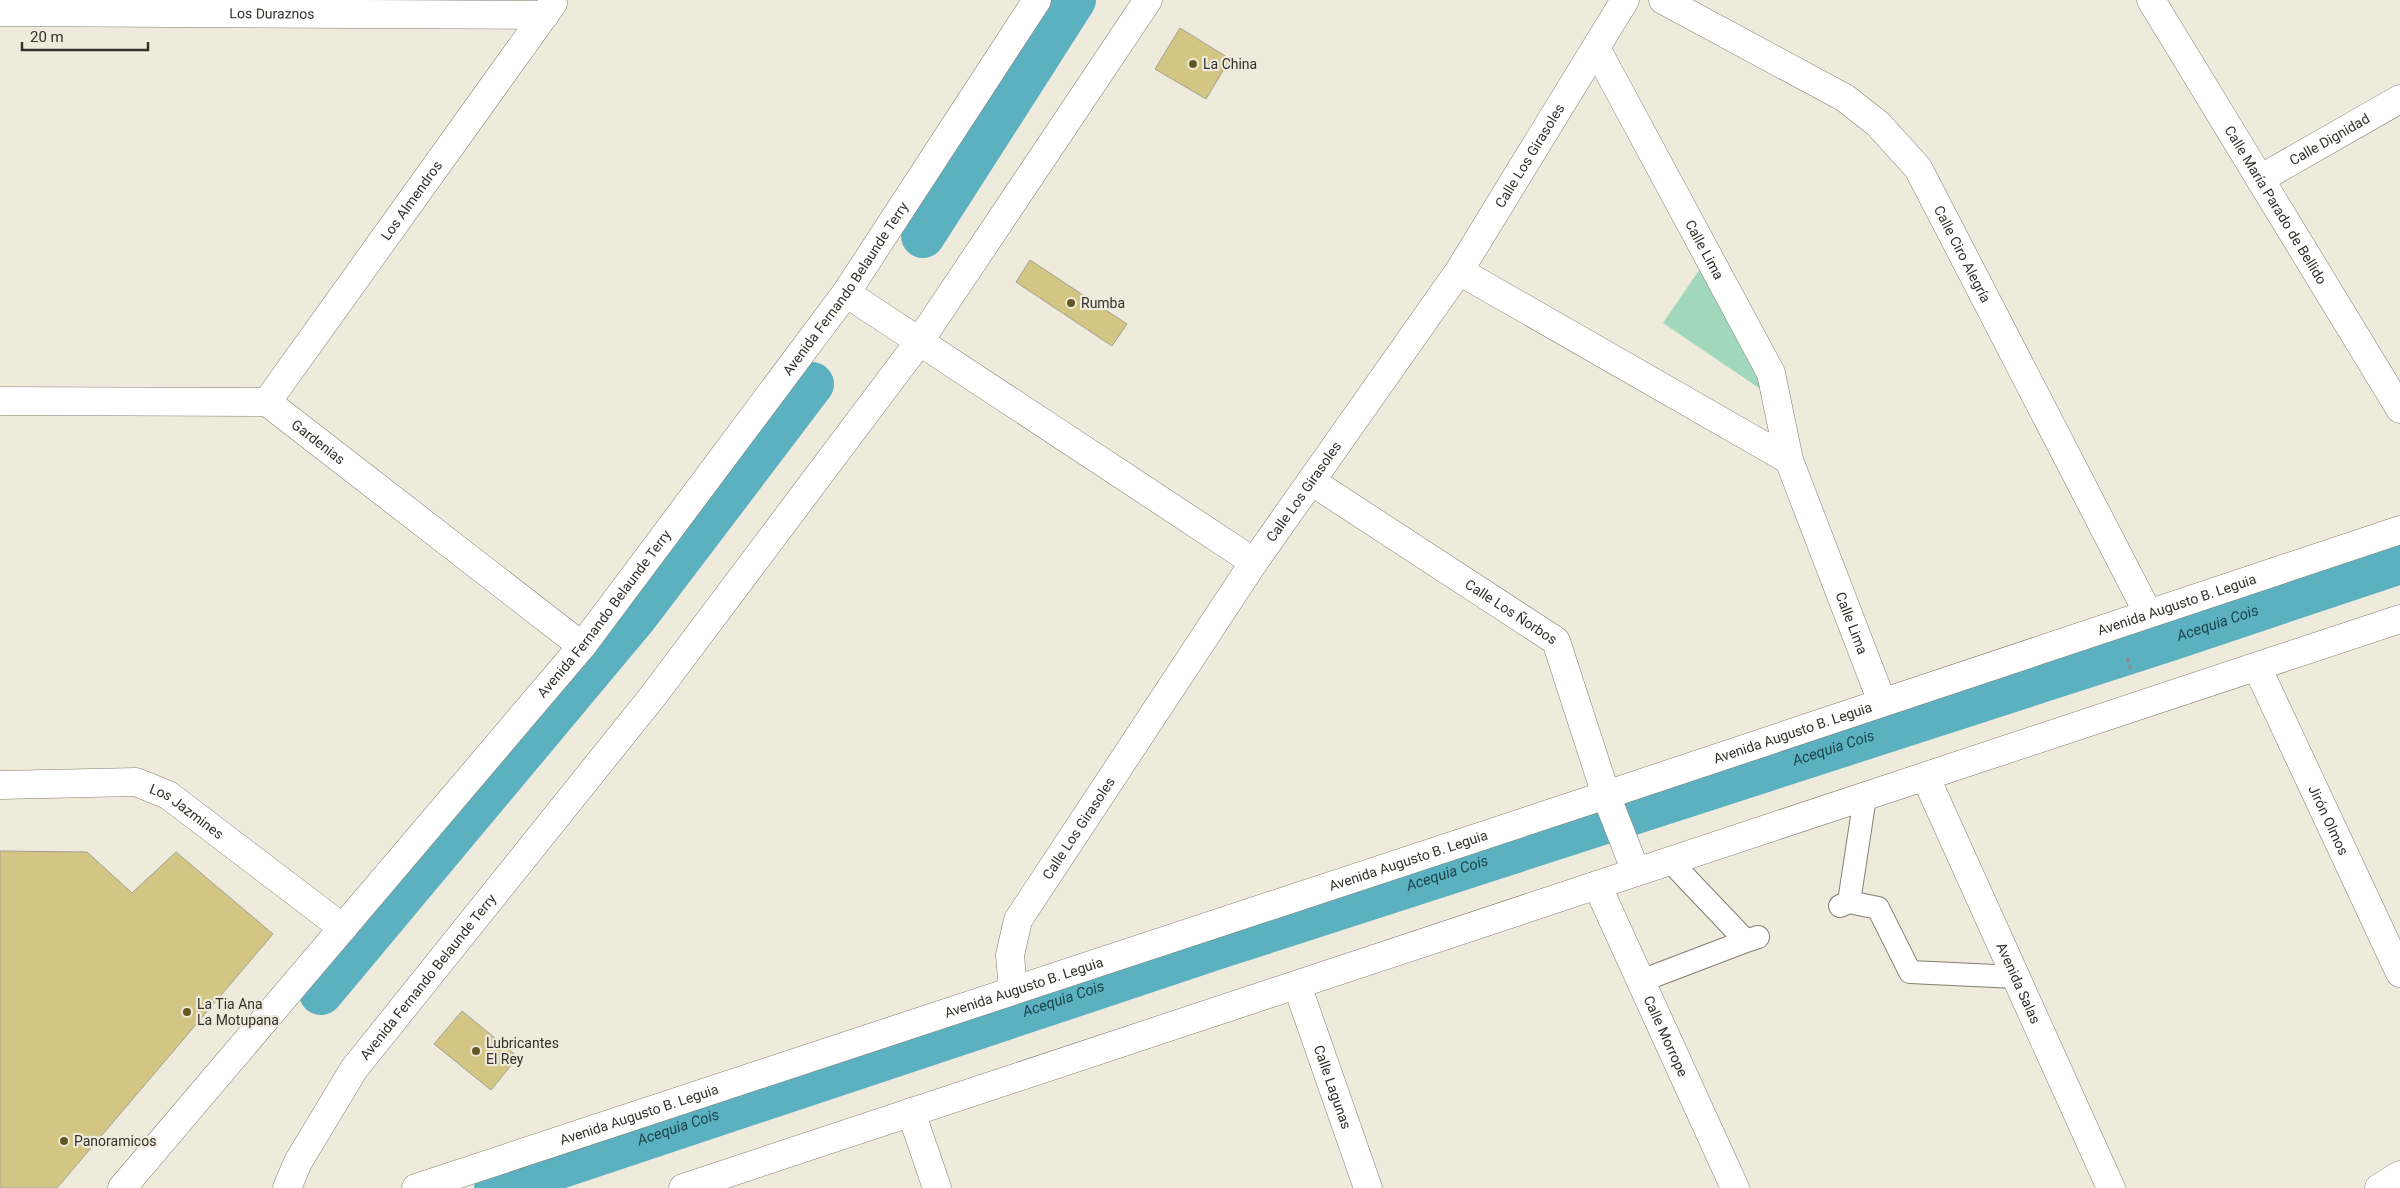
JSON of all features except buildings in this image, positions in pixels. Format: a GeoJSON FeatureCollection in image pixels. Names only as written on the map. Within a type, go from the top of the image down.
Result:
{"type":"FeatureCollection","features":[{"type":"Feature","properties":{"kind":"street","name":"Avenida Fernando Belaunde Terry"},"geometry":{"type":"LineString","coordinates":[[122,1188],[582,646],[846,293],[1037,0]]}},
{"type":"Feature","properties":{"kind":"street","name":"Avenida Fernando Belaunde Terry"},"geometry":{"type":"LineString","coordinates":[[287,1188],[298,1162],[354,1069],[653,696],[919,342],[1148,0]]}},
{"type":"Feature","properties":{"kind":"street","name":"Calle Los Girasoles"},"geometry":{"type":"LineString","coordinates":[[1013,990],[1010,954],[1018,920],[1254,562],[1459,271],[1625,0]]}},
{"type":"Feature","properties":{"kind":"street","name":"Calle Ciro Alegría"},"geometry":{"type":"LineString","coordinates":[[1663,0],[1845,98],[1878,124],[1918,168],[2148,613]]}},
{"type":"Feature","properties":{"kind":"street","name":"Calle María Parado de Bellido"},"geometry":{"type":"LineString","coordinates":[[2151,0],[2400,410]]}},
{"type":"Feature","properties":{"kind":"street","name":"Los Duraznos"},"geometry":{"type":"LineString","coordinates":[[0,12],[550,8]]}},
{"type":"Feature","properties":{"kind":"street","name":"Los Almendros"},"geometry":{"type":"LineString","coordinates":[[267,402],[550,8]]}},
{"type":"Feature","properties":{"kind":"street","name":"Calle Lima"},"geometry":{"type":"LineString","coordinates":[[1596,48],[1771,373],[1789,460],[1882,702]]}},
{"type":"Feature","properties":{"kind":"street","name":"Calle Dignidad"},"geometry":{"type":"LineString","coordinates":[[2260,179],[2400,99]]}},
{"type":"Feature","properties":{"kind":"street"},"geometry":{"type":"LineString","coordinates":[[1459,271],[1789,460]]}},
{"type":"Feature","properties":{"kind":"street"},"geometry":{"type":"LineString","coordinates":[[846,293],[1254,562]]}},
{"type":"Feature","properties":{"kind":"street"},"geometry":{"type":"LineString","coordinates":[[0,401],[267,402]]}},
{"type":"Feature","properties":{"kind":"street","name":"Gardenias"},"geometry":{"type":"LineString","coordinates":[[267,402],[582,646]]}},
{"type":"Feature","properties":{"kind":"street","name":"Calle Los Ñorbos"},"geometry":{"type":"LineString","coordinates":[[1311,481],[1556,641],[1607,797],[1635,871]]}},
{"type":"Feature","properties":{"kind":"street","name":"Avenida Augusto B. Leguia"},"geometry":{"type":"LineString","coordinates":[[416,1188],[1013,990],[1607,797],[1882,702],[2400,530]]}},
{"type":"Feature","properties":{"kind":"street"},"geometry":{"type":"LineString","coordinates":[[683,1188],[1635,871],[1926,778],[2400,619]]}},
{"type":"Feature","properties":{"kind":"street","name":"Jirón Olmos"},"geometry":{"type":"LineString","coordinates":[[2257,667],[2400,973]]}},
{"type":"Feature","properties":{"kind":"street","name":"Avenida Salas"},"geometry":{"type":"LineString","coordinates":[[1926,778],[2111,1188]]}},
{"type":"Feature","properties":{"kind":"street","name":"Los Jazmines"},"geometry":{"type":"LineString","coordinates":[[0,784],[136,782],[168,795],[343,928]]}},
{"type":"Feature","properties":{"kind":"street","name":"Calle Morrope"},"geometry":{"type":"LineString","coordinates":[[1597,885],[1735,1188]]}},
{"type":"Feature","properties":{"kind":"street","name":"Calle Lagunas"},"geometry":{"type":"LineString","coordinates":[[1297,985],[1368,1188]]}},
{"type":"Feature","properties":{"kind":"street"},"geometry":{"type":"LineString","coordinates":[[911,1112],[937,1188]]}},
{"type":"Feature","properties":{"kind":"street"},"geometry":{"type":"LineString","coordinates":[[2379,1188],[2400,1175]]}},
{"type":"Feature","properties":{"kind":"lane"},"geometry":{"type":"LineString","coordinates":[[1865,797],[1844,904],[1878,908],[1910,972],[2016,978]]}},
{"type":"Feature","properties":{"kind":"lane"},"geometry":{"type":"LineString","coordinates":[[1641,982],[1752,939],[1670,861]]}},
{"type":"Feature","properties":{"kind":"path"},"geometry":{"type":"LineString","coordinates":[[2126,655],[2132,674]]}},
{"type":"Feature","properties":{"kind":"green space"},"geometry":{"type":"Polygon","coordinates":[[[1704,263],[1765,392],[1663,323],[1704,263]]]}},
{"type":"Feature","properties":{"kind":"waterway"},"geometry":{"type":"LineString","coordinates":[[923,236],[1074,0]]}},
{"type":"Feature","properties":{"kind":"waterway"},"geometry":{"type":"LineString","coordinates":[[321,993],[636,616],[812,384]]}},
{"type":"Feature","properties":{"kind":"waterway","name":"Acequia Cois"},"geometry":{"type":"LineString","coordinates":[[496,1188],[1225,945],[2173,638],[2400,562]]}},
{"type":"Feature","properties":{"kind":"place","name":"La China"},"geometry":{"type":"Point","coordinates":[1193,64]}},
{"type":"Feature","properties":{"kind":"place","name":"Rumba"},"geometry":{"type":"Point","coordinates":[1071,303]}},
{"type":"Feature","properties":{"kind":"place","name":"La Tia Ana La Motupana"},"geometry":{"type":"Point","coordinates":[187,1012]}},
{"type":"Feature","properties":{"kind":"place","name":"Lubricantes El Rey"},"geometry":{"type":"Point","coordinates":[476,1051]}},
{"type":"Feature","properties":{"kind":"place","name":"Panoramicos"},"geometry":{"type":"Point","coordinates":[64,1141]}}]}
